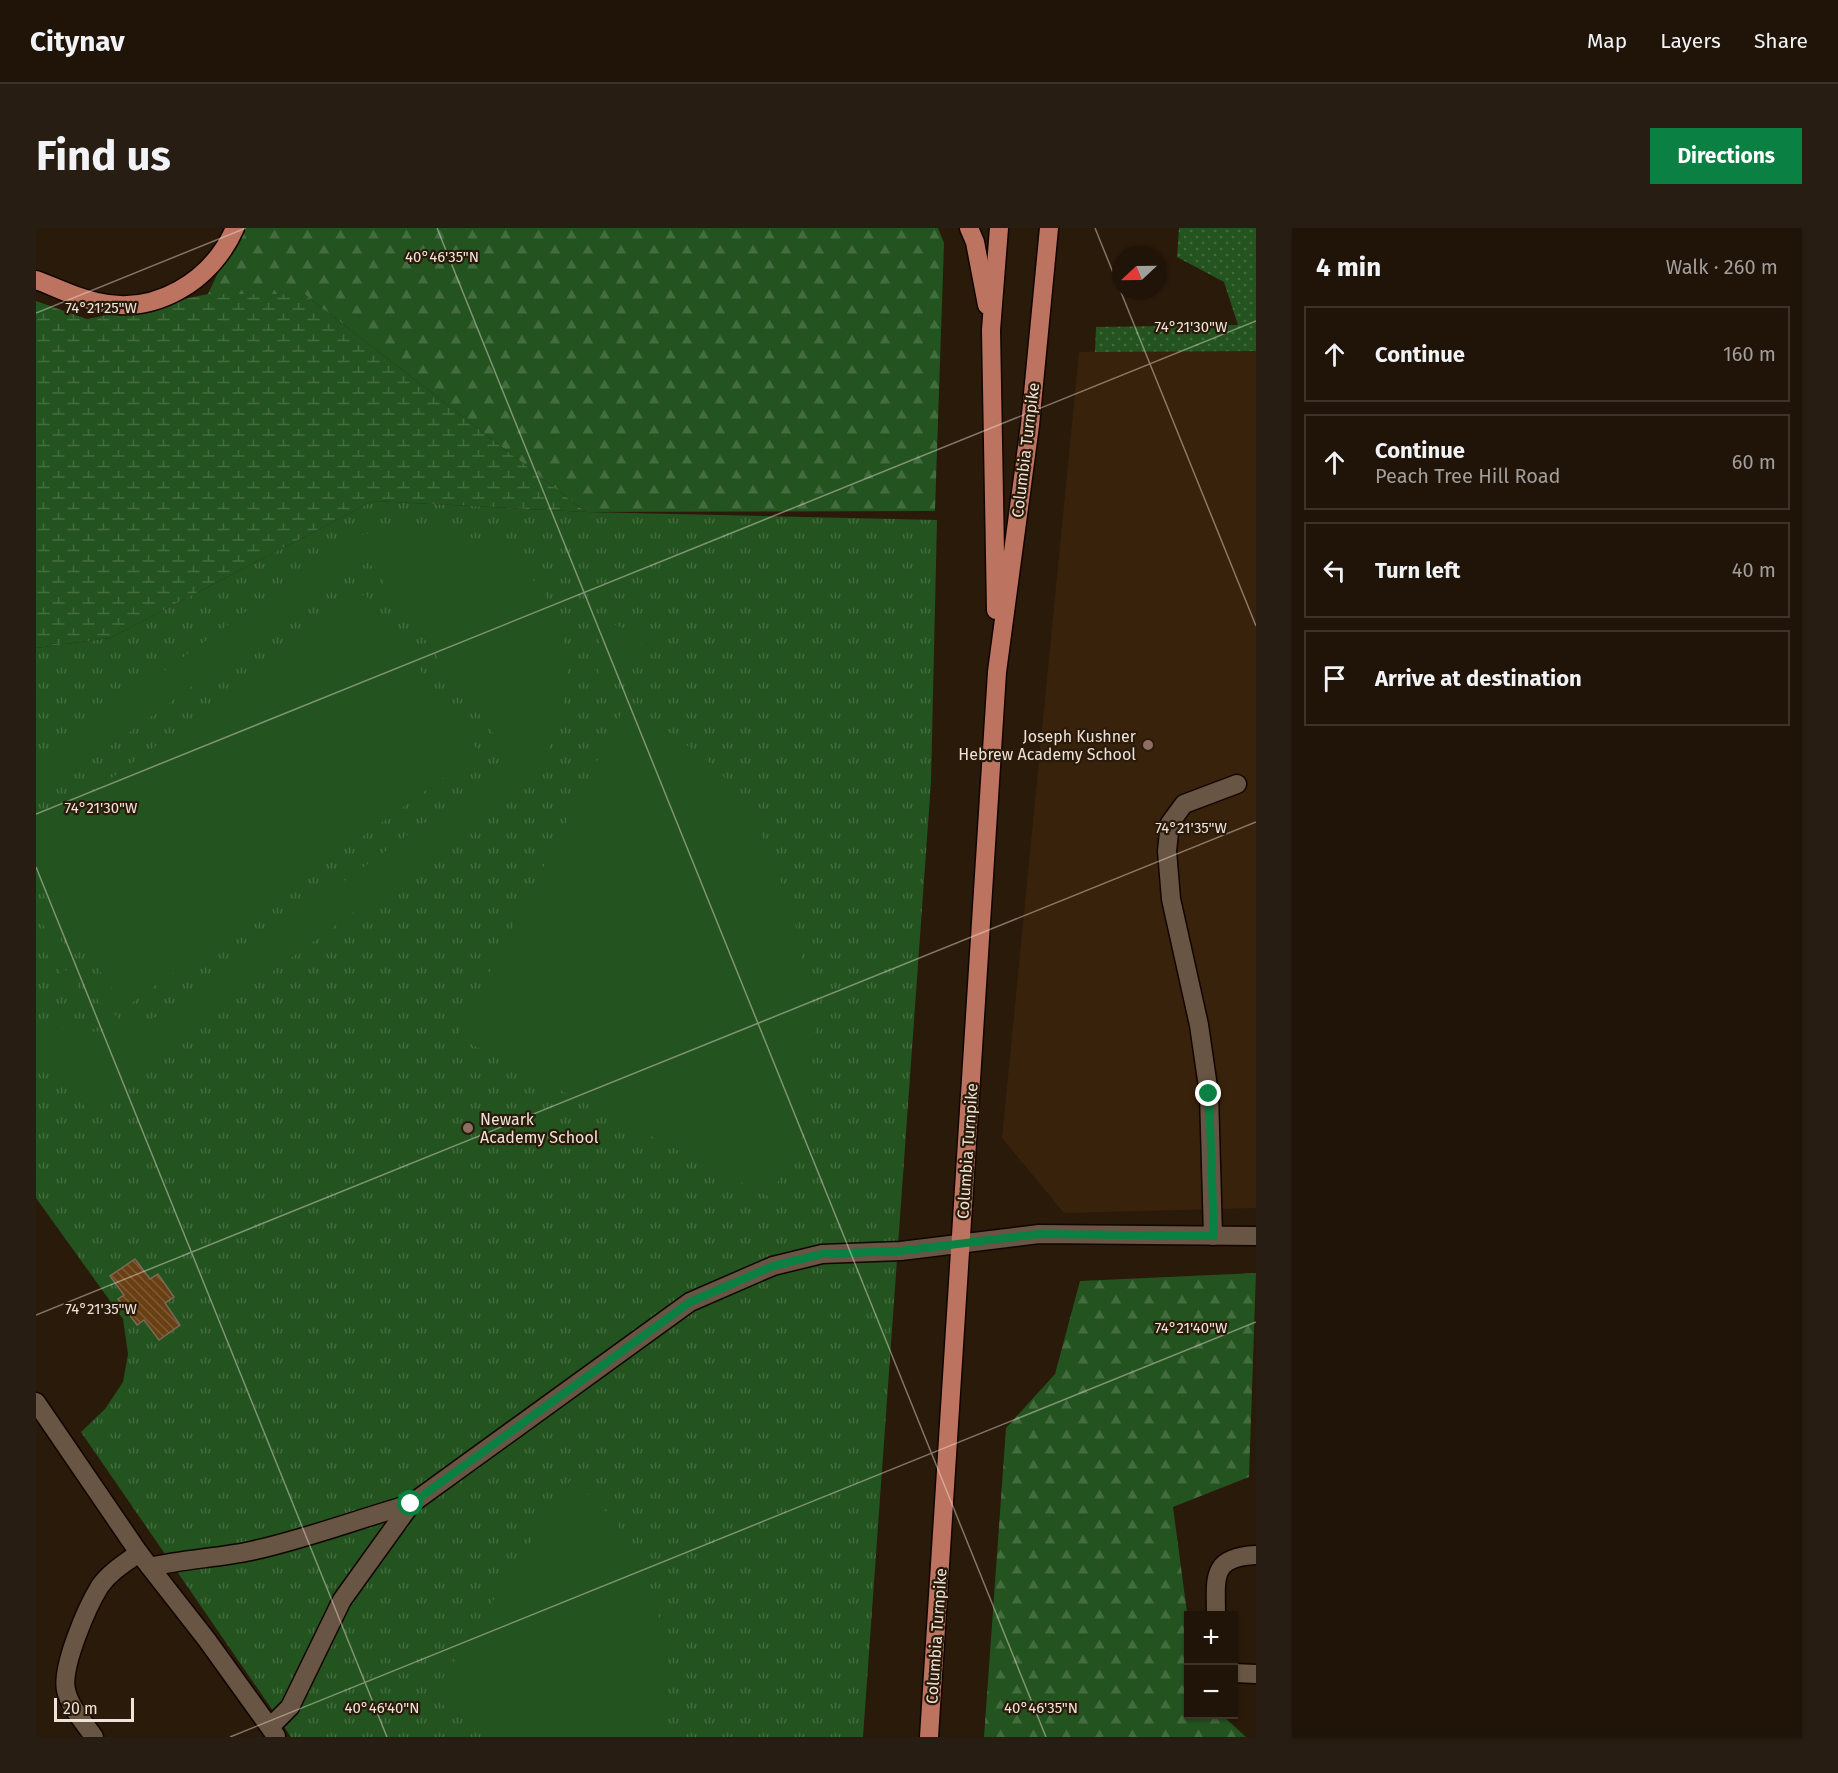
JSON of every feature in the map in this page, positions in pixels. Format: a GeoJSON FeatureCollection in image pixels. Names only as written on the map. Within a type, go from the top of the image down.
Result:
{"type":"FeatureCollection","features":[{"type":"Feature","properties":{"kind":"main road"},"geometry":{"type":"LineString","coordinates":[[36,280],[97,302],[123,305],[149,302],[173,294],[196,280],[214,263],[235,228]]}},
{"type":"Feature","properties":{"kind":"main road"},"geometry":{"type":"LineString","coordinates":[[969,228],[975,242],[991,330]]}},
{"type":"Feature","properties":{"kind":"main road","name":"Columbia Turnpike"},"geometry":{"type":"LineString","coordinates":[[997,672],[991,330],[999,228]]}},
{"type":"Feature","properties":{"kind":"main road","name":"Columbia Turnpike"},"geometry":{"type":"LineString","coordinates":[[929,1737],[997,672],[1030,424],[1049,228]]}},
{"type":"Feature","properties":{"kind":"street"},"geometry":{"type":"LineString","coordinates":[[1214,1236],[1209,1094],[1198,1025],[1171,898],[1167,851],[1170,823],[1184,804],[1237,784]]}},
{"type":"Feature","properties":{"kind":"street"},"geometry":{"type":"LineString","coordinates":[[94,1737],[70,1703],[64,1676],[67,1661],[100,1587],[111,1573],[144,1560],[185,1559],[249,1552],[308,1537],[411,1504],[690,1302],[731,1282],[773,1266],[822,1254],[901,1251],[1039,1234],[1256,1236]]}},
{"type":"Feature","properties":{"kind":"street"},"geometry":{"type":"LineString","coordinates":[[36,1402],[144,1560],[273,1732],[290,1707],[342,1600],[411,1504]]}},
{"type":"Feature","properties":{"kind":"street"},"geometry":{"type":"LineString","coordinates":[[1216,1611],[1215,1579],[1219,1568],[1227,1559],[1256,1554]]}},
{"type":"Feature","properties":{"kind":"street"},"geometry":{"type":"LineString","coordinates":[[1238,1673],[1256,1674]]}},
{"type":"Feature","properties":{"kind":"shaded area","name":"Joseph Kushner Hebrew Academy School"},"geometry":{"type":"Polygon","coordinates":[[[1256,346],[1256,1208],[1064,1213],[1002,1138],[1079,352],[1256,346]]]}},
{"type":"Feature","properties":{"kind":"green space"},"geometry":{"type":"Polygon","coordinates":[[[239,228],[938,228],[944,243],[935,511],[586,512],[304,294],[208,294],[239,228]]]}},
{"type":"Feature","properties":{"kind":"green space"},"geometry":{"type":"Polygon","coordinates":[[[1179,228],[1256,228],[1256,351],[1095,352],[1096,327],[1238,325],[1224,282],[1177,257],[1179,228]]]}},
{"type":"Feature","properties":{"kind":"green space"},"geometry":{"type":"Polygon","coordinates":[[[208,294],[304,294],[586,512],[373,501],[110,638],[36,648],[36,301],[87,319],[208,294]]]}},
{"type":"Feature","properties":{"kind":"green space","name":"Newark Academy School"},"geometry":{"type":"Polygon","coordinates":[[[373,501],[586,512],[937,520],[931,782],[863,1737],[291,1737],[81,1432],[105,1409],[123,1382],[128,1354],[123,1319],[36,1198],[36,648],[110,638],[373,501]]]}},
{"type":"Feature","properties":{"kind":"green space"},"geometry":{"type":"Polygon","coordinates":[[[419,525],[462,535],[502,551],[530,576],[552,609],[561,632],[566,657],[566,682],[563,707],[556,732],[545,756],[528,782],[504,803],[85,1107],[53,1059],[36,1052],[36,1019],[67,1029],[98,1032],[130,1027],[160,1015],[485,779],[511,757],[369,562],[343,576],[36,800],[36,764],[336,546],[376,531],[419,525]]]}},
{"type":"Feature","properties":{"kind":"green space"},"geometry":{"type":"Polygon","coordinates":[[[365,594],[479,752],[126,1007],[36,883],[36,833],[365,594]]]}},
{"type":"Feature","properties":{"kind":"green space"},"geometry":{"type":"Polygon","coordinates":[[[601,618],[646,639],[598,680],[601,618]]]}},
{"type":"Feature","properties":{"kind":"green space"},"geometry":{"type":"Polygon","coordinates":[[[623,710],[672,734],[720,771],[766,843],[794,918],[815,1030],[801,1137],[770,1197],[457,1037],[623,710]]]}},
{"type":"Feature","properties":{"kind":"green space"},"geometry":{"type":"Polygon","coordinates":[[[36,907],[122,1024],[118,1027],[36,915],[36,907]]]}},
{"type":"Feature","properties":{"kind":"green space"},"geometry":{"type":"Polygon","coordinates":[[[36,930],[87,1000],[82,1002],[36,938],[36,930]]]}},
{"type":"Feature","properties":{"kind":"green space"},"geometry":{"type":"Polygon","coordinates":[[[1256,1273],[1249,1477],[1173,1507],[1187,1611],[1184,1611],[1184,1719],[1226,1719],[1246,1737],[984,1737],[1006,1428],[1055,1374],[1080,1281],[1256,1273]]]}},
{"type":"Feature","properties":{"kind":"green space"},"geometry":{"type":"Polygon","coordinates":[[[570,1481],[599,1505],[622,1532],[640,1562],[653,1594],[661,1628],[665,1664],[666,1700],[663,1737],[495,1737],[431,1697],[570,1481]]]}},
{"type":"Feature","properties":{"kind":"building"},"geometry":{"type":"Polygon","coordinates":[[[135,1259],[150,1279],[158,1274],[174,1297],[165,1303],[180,1325],[159,1340],[144,1320],[137,1325],[118,1299],[124,1295],[110,1276],[135,1259]]]}},
{"type":"Feature","properties":{"kind":"place","name":"Joseph Kushner Hebrew Academy School"},"geometry":{"type":"Point","coordinates":[1148,745]}},
{"type":"Feature","properties":{"kind":"place","name":"Newark Academy School"},"geometry":{"type":"Point","coordinates":[468,1128]}},
{"type":"Feature","properties":{"kind":"route"},"geometry":{"type":"LineString","coordinates":[[411,1504],[690,1302],[731,1282],[773,1266],[822,1254],[901,1251],[1039,1234],[1214,1236],[1209,1094]]}}]}
